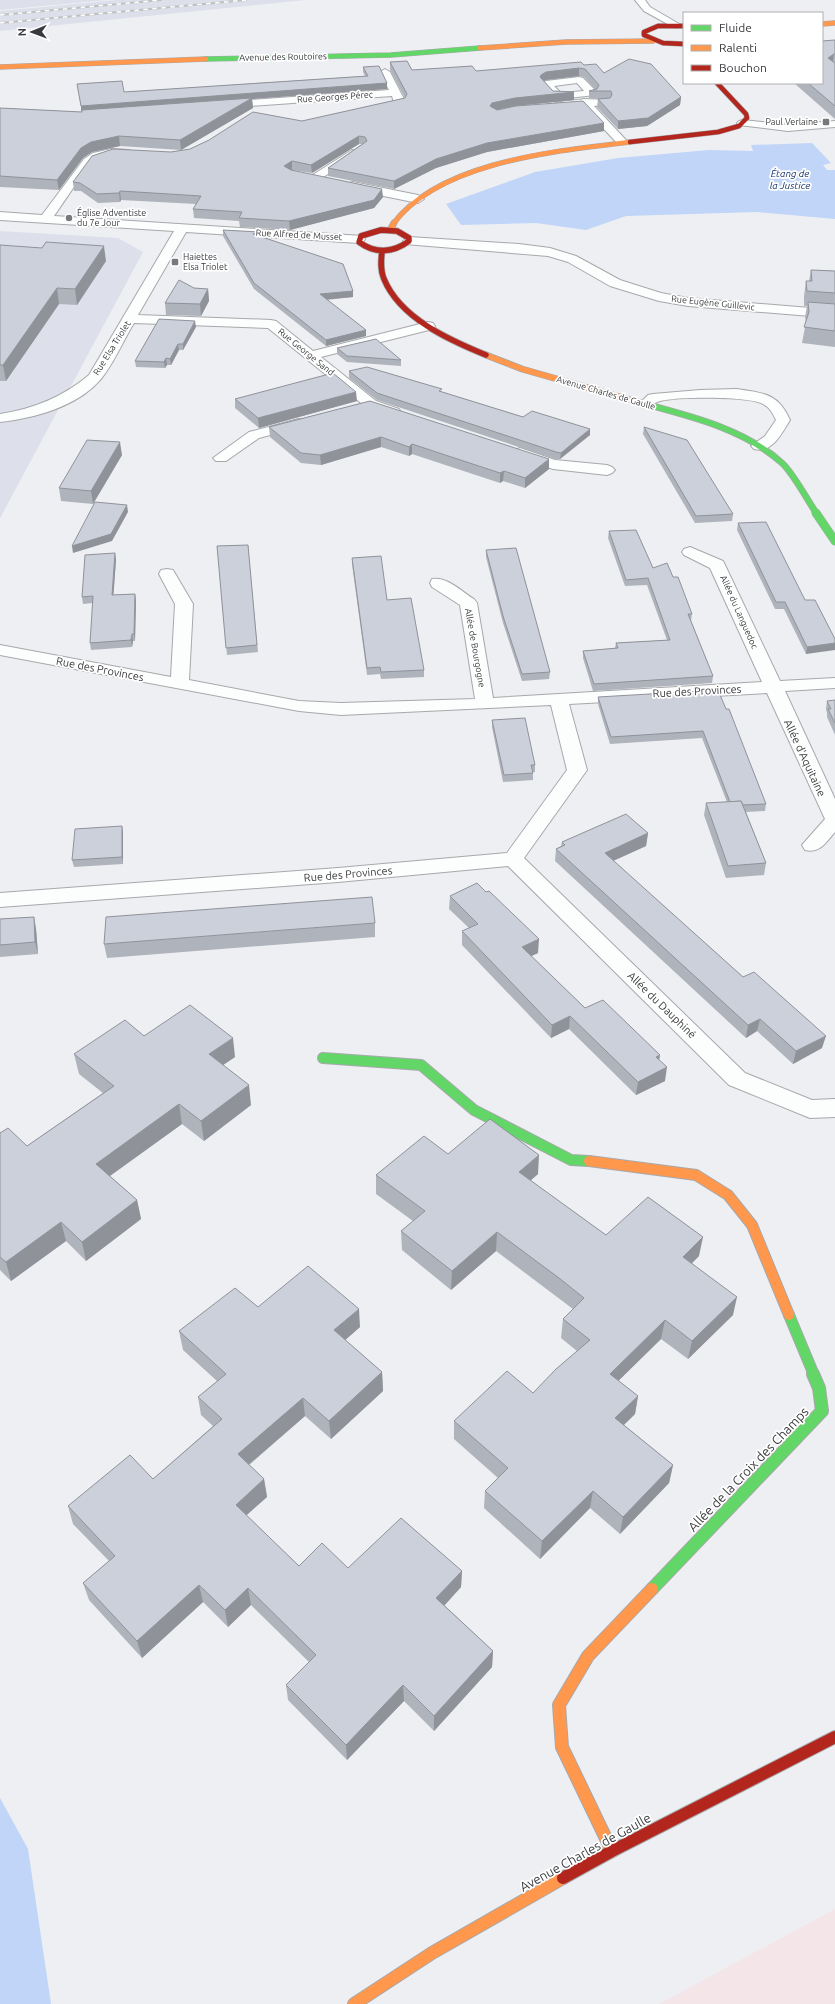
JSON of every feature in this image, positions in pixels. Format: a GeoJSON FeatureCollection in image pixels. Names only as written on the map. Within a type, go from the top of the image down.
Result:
{"type":"FeatureCollection","features":[{"type":"Feature","properties":{"kind":"street"},"geometry":{"type":"LineString","coordinates":[[640,0],[647,9],[680,25]]}},
{"type":"Feature","properties":{"kind":"street"},"geometry":{"type":"LineString","coordinates":[[647,9],[646,13],[650,18],[648,30],[644,35],[653,41]]}},
{"type":"Feature","properties":{"kind":"street"},"geometry":{"type":"LineString","coordinates":[[823,24],[835,23]]}},
{"type":"Feature","properties":{"kind":"street","name":"Avenue des Routoires"},"geometry":{"type":"LineString","coordinates":[[566,42],[680,25]]}},
{"type":"Feature","properties":{"kind":"street","name":"Avenue des Routoires"},"geometry":{"type":"LineString","coordinates":[[0,67],[152,60],[391,55],[566,42],[653,41],[683,46]]}},
{"type":"Feature","properties":{"kind":"street"},"geometry":{"type":"LineString","coordinates":[[385,72],[396,93]]}},
{"type":"Feature","properties":{"kind":"street"},"geometry":{"type":"LineString","coordinates":[[718,84],[746,114],[747,118],[744,123]]}},
{"type":"Feature","properties":{"kind":"street","name":"Rue Georges Pérec"},"geometry":{"type":"LineString","coordinates":[[212,106],[396,93],[402,103],[387,107]]}},
{"type":"Feature","properties":{"kind":"street"},"geometry":{"type":"LineString","coordinates":[[577,95],[622,142]]}},
{"type":"Feature","properties":{"kind":"street","name":"Rue Georges Pérec"},"geometry":{"type":"LineString","coordinates":[[251,115],[274,102]]}},
{"type":"Feature","properties":{"kind":"street"},"geometry":{"type":"LineString","coordinates":[[546,107],[605,102]]}},
{"type":"Feature","properties":{"kind":"street"},"geometry":{"type":"LineString","coordinates":[[390,230],[393,222],[418,199],[447,182],[474,171],[535,155],[622,142],[718,132],[731,129],[744,123],[781,128],[835,124]]}},
{"type":"Feature","properties":{"kind":"street"},"geometry":{"type":"LineString","coordinates":[[329,181],[311,177],[360,148]]}},
{"type":"Feature","properties":{"kind":"street"},"geometry":{"type":"LineString","coordinates":[[45,219],[88,161],[96,154],[110,152],[141,154]]}},
{"type":"Feature","properties":{"kind":"street"},"geometry":{"type":"LineString","coordinates":[[344,184],[418,199]]}},
{"type":"Feature","properties":{"kind":"street","name":"Rue Alfred de Musset"},"geometry":{"type":"LineString","coordinates":[[0,216],[359,239]]}},
{"type":"Feature","properties":{"kind":"street","name":"Rue Elsa Triolet"},"geometry":{"type":"LineString","coordinates":[[0,418],[27,413],[52,404],[74,393],[94,377],[130,319],[182,228]]}},
{"type":"Feature","properties":{"kind":"street"},"geometry":{"type":"LineString","coordinates":[[390,230],[402,233],[409,238],[409,242],[403,247],[382,251],[362,246],[359,239],[361,236],[373,231],[390,230]]}},
{"type":"Feature","properties":{"kind":"street","name":"Rue Eugène Guillevic"},"geometry":{"type":"LineString","coordinates":[[409,242],[519,248],[550,252],[572,259],[615,283],[659,297],[688,302],[835,314]]}},
{"type":"Feature","properties":{"kind":"street","name":"Avenue Charles de Gaulle"},"geometry":{"type":"LineString","coordinates":[[382,251],[381,262],[384,278],[395,295],[409,312],[428,326],[469,349],[522,369],[706,421],[726,428],[759,446],[783,464],[835,541]]}},
{"type":"Feature","properties":{"kind":"street","name":"Rue George Sand"},"geometry":{"type":"LineString","coordinates":[[130,319],[271,324],[371,404],[407,416]]}},
{"type":"Feature","properties":{"kind":"street"},"geometry":{"type":"LineString","coordinates":[[310,356],[428,326]]}},
{"type":"Feature","properties":{"kind":"street"},"geometry":{"type":"LineString","coordinates":[[646,404],[653,398],[701,395],[750,394],[764,398],[777,407],[783,420],[771,439],[759,446]]}},
{"type":"Feature","properties":{"kind":"street"},"geometry":{"type":"LineString","coordinates":[[356,408],[371,404]]}},
{"type":"Feature","properties":{"kind":"street"},"geometry":{"type":"LineString","coordinates":[[220,458],[254,435],[312,420]]}},
{"type":"Feature","properties":{"kind":"street"},"geometry":{"type":"LineString","coordinates":[[510,450],[553,464],[607,470]]}},
{"type":"Feature","properties":{"kind":"street","name":"Allée du Languedoc"},"geometry":{"type":"LineString","coordinates":[[690,552],[718,565],[772,687]]}},
{"type":"Feature","properties":{"kind":"street"},"geometry":{"type":"LineString","coordinates":[[167,574],[184,604],[180,684]]}},
{"type":"Feature","properties":{"kind":"street","name":"Allée de Bourgogne"},"geometry":{"type":"LineString","coordinates":[[438,583],[468,603],[485,704]]}},
{"type":"Feature","properties":{"kind":"street","name":"Rue des Provinces"},"geometry":{"type":"LineString","coordinates":[[0,650],[299,706],[342,709],[485,704],[835,683]]}},
{"type":"Feature","properties":{"kind":"street","name":"Allée d'Aquitaine"},"geometry":{"type":"LineString","coordinates":[[772,687],[835,820],[812,845]]}},
{"type":"Feature","properties":{"kind":"street"},"geometry":{"type":"LineString","coordinates":[[513,859],[577,770],[559,700]]}},
{"type":"Feature","properties":{"kind":"street","name":"Rue des Provinces"},"geometry":{"type":"LineString","coordinates":[[0,900],[338,875],[513,859]]}},
{"type":"Feature","properties":{"kind":"street","name":"Allée du Dauphiné"},"geometry":{"type":"LineString","coordinates":[[513,859],[737,1079],[810,1109],[835,1108]]}},
{"type":"Feature","properties":{"kind":"street","name":"Allée de la Croix des Champs"},"geometry":{"type":"LineString","coordinates":[[323,1058],[421,1065],[474,1110],[571,1160],[621,1164],[696,1175],[728,1195],[752,1225],[819,1388],[822,1410],[588,1656],[559,1705],[562,1747],[612,1851]]}},
{"type":"Feature","properties":{"kind":"street","name":"Avenue Charles de Gaulle"},"geometry":{"type":"LineString","coordinates":[[354,2004],[432,1953],[612,1851],[835,1737]]}},
{"type":"Feature","properties":{"kind":"shaded area"},"geometry":{"type":"Polygon","coordinates":[[[0,0],[107,0],[0,10],[0,0]]]}},
{"type":"Feature","properties":{"kind":"shaded area"},"geometry":{"type":"Polygon","coordinates":[[[117,0],[305,0],[0,31],[0,11],[117,0]]]}},
{"type":"Feature","properties":{"kind":"shaded area"},"geometry":{"type":"Polygon","coordinates":[[[0,231],[118,238],[143,252],[0,518],[0,231]]]}},
{"type":"Feature","properties":{"kind":"shaded area"},"geometry":{"type":"Polygon","coordinates":[[[835,1909],[835,2004],[659,2004],[835,1909]]]}},
{"type":"Feature","properties":{"kind":"water","name":"Étang de la Justice"},"geometry":{"type":"Polygon","coordinates":[[[812,143],[831,163],[823,165],[827,170],[835,170],[835,219],[757,212],[626,216],[586,230],[536,223],[461,225],[446,204],[535,172],[618,158],[709,150],[753,151],[751,145],[812,143]]]}},
{"type":"Feature","properties":{"kind":"water"},"geometry":{"type":"Polygon","coordinates":[[[0,1798],[28,1849],[51,2004],[0,2004],[0,1798]]]}},
{"type":"Feature","properties":{"kind":"building"},"geometry":{"type":"Polygon","coordinates":[[[835,40],[835,54],[828,58],[835,63],[835,106],[809,84],[823,84],[823,41],[835,40]]]}},
{"type":"Feature","properties":{"kind":"building"},"geometry":{"type":"Polygon","coordinates":[[[629,59],[651,64],[681,97],[648,118],[618,121],[598,99],[610,98],[612,95],[611,91],[589,91],[597,89],[599,85],[585,69],[579,68],[546,72],[540,77],[553,91],[574,92],[515,98],[492,103],[490,106],[497,110],[516,106],[583,101],[604,123],[487,143],[436,159],[394,181],[328,168],[367,141],[365,137],[359,136],[311,165],[292,161],[284,166],[291,170],[382,189],[374,200],[289,221],[239,218],[242,212],[193,209],[201,196],[120,191],[119,193],[97,194],[80,183],[73,182],[92,156],[113,149],[171,152],[190,149],[209,140],[253,112],[302,121],[405,98],[407,94],[390,62],[407,61],[412,70],[472,66],[476,71],[581,62],[584,65],[596,64],[604,73],[629,59]]]}},
{"type":"Feature","properties":{"kind":"building"},"geometry":{"type":"Polygon","coordinates":[[[379,66],[387,83],[81,106],[77,84],[122,81],[124,92],[368,76],[363,67],[379,66]]]}},
{"type":"Feature","properties":{"kind":"building"},"geometry":{"type":"Polygon","coordinates":[[[252,98],[180,140],[119,136],[91,142],[81,148],[57,180],[0,176],[0,108],[82,112],[82,110],[252,98]]]}},
{"type":"Feature","properties":{"kind":"building"},"geometry":{"type":"Polygon","coordinates":[[[223,230],[259,232],[253,234],[343,264],[353,291],[320,294],[366,330],[326,340],[254,283],[223,230]]]}},
{"type":"Feature","properties":{"kind":"building"},"geometry":{"type":"Polygon","coordinates":[[[46,242],[104,246],[75,289],[57,288],[3,365],[0,365],[0,245],[42,248],[46,242]]]}},
{"type":"Feature","properties":{"kind":"building"},"geometry":{"type":"Polygon","coordinates":[[[811,270],[835,271],[835,293],[807,291],[806,281],[812,281],[811,270]]]}},
{"type":"Feature","properties":{"kind":"building"},"geometry":{"type":"Polygon","coordinates":[[[179,280],[194,288],[208,289],[200,304],[165,303],[179,280]]]}},
{"type":"Feature","properties":{"kind":"building"},"geometry":{"type":"Polygon","coordinates":[[[808,302],[835,304],[835,331],[804,327],[809,312],[808,302]]]}},
{"type":"Feature","properties":{"kind":"building"},"geometry":{"type":"Polygon","coordinates":[[[159,319],[195,321],[183,344],[178,344],[170,359],[166,358],[164,362],[135,361],[159,319]]]}},
{"type":"Feature","properties":{"kind":"building"},"geometry":{"type":"Polygon","coordinates":[[[376,339],[401,360],[347,356],[337,348],[376,339]]]}},
{"type":"Feature","properties":{"kind":"building"},"geometry":{"type":"Polygon","coordinates":[[[367,367],[442,389],[439,391],[523,417],[532,411],[590,429],[561,453],[556,452],[377,393],[349,371],[367,367]]]}},
{"type":"Feature","properties":{"kind":"building"},"geometry":{"type":"Polygon","coordinates":[[[333,373],[356,392],[258,418],[235,399],[333,373]]]}},
{"type":"Feature","properties":{"kind":"building"},"geometry":{"type":"Polygon","coordinates":[[[370,401],[549,459],[525,478],[504,471],[500,473],[412,444],[409,447],[381,437],[320,455],[301,453],[269,427],[370,401]]]}},
{"type":"Feature","properties":{"kind":"building"},"geometry":{"type":"Polygon","coordinates":[[[644,427],[687,440],[733,514],[696,516],[644,427]]]}},
{"type":"Feature","properties":{"kind":"building"},"geometry":{"type":"Polygon","coordinates":[[[87,440],[120,442],[91,491],[59,488],[87,440]]]}},
{"type":"Feature","properties":{"kind":"building"},"geometry":{"type":"Polygon","coordinates":[[[95,502],[127,505],[111,534],[72,546],[95,502]]]}},
{"type":"Feature","properties":{"kind":"building"},"geometry":{"type":"Polygon","coordinates":[[[766,522],[805,600],[815,600],[835,639],[835,643],[807,647],[785,602],[776,602],[738,523],[766,522]]]}},
{"type":"Feature","properties":{"kind":"building"},"geometry":{"type":"Polygon","coordinates":[[[636,530],[653,568],[667,563],[673,577],[678,577],[692,614],[688,614],[713,676],[594,684],[583,651],[618,648],[616,643],[670,640],[648,578],[626,580],[609,531],[636,530]]]}},
{"type":"Feature","properties":{"kind":"building"},"geometry":{"type":"Polygon","coordinates":[[[248,545],[257,645],[226,648],[217,546],[248,545]]]}},
{"type":"Feature","properties":{"kind":"building"},"geometry":{"type":"Polygon","coordinates":[[[516,548],[550,672],[522,674],[503,616],[486,550],[516,548]]]}},
{"type":"Feature","properties":{"kind":"building"},"geometry":{"type":"Polygon","coordinates":[[[115,553],[112,595],[135,594],[134,634],[132,634],[131,640],[90,643],[93,596],[82,597],[85,555],[115,553]]]}},
{"type":"Feature","properties":{"kind":"building"},"geometry":{"type":"Polygon","coordinates":[[[381,556],[387,600],[411,598],[424,670],[381,672],[380,667],[367,668],[352,558],[381,556]]]}},
{"type":"Feature","properties":{"kind":"building"},"geometry":{"type":"Polygon","coordinates":[[[718,690],[726,709],[729,709],[766,804],[743,805],[741,801],[730,802],[703,731],[611,737],[598,697],[718,690]]]}},
{"type":"Feature","properties":{"kind":"building"},"geometry":{"type":"Polygon","coordinates":[[[835,700],[835,723],[828,709],[831,709],[827,701],[835,700]]]}},
{"type":"Feature","properties":{"kind":"building"},"geometry":{"type":"Polygon","coordinates":[[[525,718],[535,765],[531,765],[533,773],[504,775],[492,720],[525,718]]]}},
{"type":"Feature","properties":{"kind":"building"},"geometry":{"type":"Polygon","coordinates":[[[741,801],[766,863],[728,866],[706,803],[741,801]]]}},
{"type":"Feature","properties":{"kind":"building"},"geometry":{"type":"Polygon","coordinates":[[[626,814],[648,833],[605,853],[743,977],[754,972],[826,1036],[796,1051],[760,1019],[748,1025],[556,849],[565,845],[562,842],[626,814]]]}},
{"type":"Feature","properties":{"kind":"building"},"geometry":{"type":"Polygon","coordinates":[[[122,826],[122,857],[72,860],[75,829],[122,826]]]}},
{"type":"Feature","properties":{"kind":"building"},"geometry":{"type":"Polygon","coordinates":[[[477,883],[486,892],[489,891],[539,939],[522,947],[585,1008],[603,1000],[660,1055],[656,1057],[667,1067],[638,1082],[570,1016],[552,1025],[462,931],[478,924],[450,896],[477,883]]]}},
{"type":"Feature","properties":{"kind":"building"},"geometry":{"type":"Polygon","coordinates":[[[372,897],[375,923],[104,944],[106,917],[372,897]]]}},
{"type":"Feature","properties":{"kind":"building"},"geometry":{"type":"Polygon","coordinates":[[[34,917],[35,942],[0,945],[0,919],[34,917]]]}},
{"type":"Feature","properties":{"kind":"building"},"geometry":{"type":"Polygon","coordinates":[[[190,1005],[233,1038],[209,1054],[249,1085],[201,1121],[179,1104],[96,1164],[137,1200],[82,1242],[61,1222],[6,1262],[0,1257],[0,1133],[8,1128],[27,1146],[114,1086],[74,1054],[125,1020],[144,1036],[190,1005]]]}},
{"type":"Feature","properties":{"kind":"building"},"geometry":{"type":"Polygon","coordinates":[[[490,1119],[539,1155],[519,1172],[606,1235],[648,1197],[703,1237],[683,1257],[737,1297],[692,1341],[665,1320],[610,1374],[638,1396],[615,1418],[673,1465],[623,1517],[593,1491],[542,1541],[485,1491],[508,1468],[454,1421],[507,1371],[533,1393],[556,1369],[590,1340],[563,1319],[584,1298],[497,1232],[452,1271],[401,1231],[425,1211],[376,1175],[424,1136],[448,1154],[490,1119]]]}},
{"type":"Feature","properties":{"kind":"building"},"geometry":{"type":"Polygon","coordinates":[[[308,1266],[359,1309],[334,1330],[382,1372],[329,1421],[303,1398],[238,1454],[264,1479],[236,1505],[299,1566],[322,1543],[348,1568],[401,1518],[462,1571],[436,1598],[493,1651],[434,1716],[403,1685],[346,1745],[286,1685],[316,1655],[248,1588],[225,1610],[199,1585],[137,1641],[83,1583],[115,1556],[68,1506],[130,1455],[153,1479],[222,1419],[198,1397],[226,1374],[179,1331],[235,1288],[258,1307],[308,1266]]]}},
{"type":"Feature","properties":{"kind":"railway"},"geometry":{"type":"LineString","coordinates":[[0,15],[161,0]]}},
{"type":"Feature","properties":{"kind":"railway"},"geometry":{"type":"LineString","coordinates":[[0,23],[246,0]]}},
{"type":"Feature","properties":{"kind":"traffic: fast"},"geometry":{"type":"LineString","coordinates":[[206,59],[391,55],[480,48]]}},
{"type":"Feature","properties":{"kind":"traffic: fast"},"geometry":{"type":"LineString","coordinates":[[634,401],[706,421],[753,442],[783,464],[835,541]]}},
{"type":"Feature","properties":{"kind":"traffic: fast"},"geometry":{"type":"LineString","coordinates":[[323,1058],[421,1065],[474,1110],[571,1160],[589,1161]]}},
{"type":"Feature","properties":{"kind":"traffic: fast"},"geometry":{"type":"LineString","coordinates":[[652,1589],[822,1411],[819,1388],[789,1315]]}},
{"type":"Feature","properties":{"kind":"traffic: slow"},"geometry":{"type":"LineString","coordinates":[[823,24],[835,23]]}},
{"type":"Feature","properties":{"kind":"traffic: slow"},"geometry":{"type":"LineString","coordinates":[[480,48],[566,42],[653,41]]}},
{"type":"Feature","properties":{"kind":"traffic: slow"},"geometry":{"type":"LineString","coordinates":[[0,67],[206,59]]}},
{"type":"Feature","properties":{"kind":"traffic: slow"},"geometry":{"type":"LineString","coordinates":[[390,230],[396,220],[410,207],[433,191],[458,177],[485,167],[543,154],[630,142]]}},
{"type":"Feature","properties":{"kind":"traffic: slow"},"geometry":{"type":"LineString","coordinates":[[486,355],[522,369],[634,401]]}},
{"type":"Feature","properties":{"kind":"traffic: slow"},"geometry":{"type":"LineString","coordinates":[[589,1161],[696,1175],[728,1195],[752,1225],[789,1315]]}},
{"type":"Feature","properties":{"kind":"traffic: slow"},"geometry":{"type":"LineString","coordinates":[[612,1851],[562,1747],[559,1705],[588,1656],[652,1589]]}},
{"type":"Feature","properties":{"kind":"traffic: slow"},"geometry":{"type":"LineString","coordinates":[[354,2004],[432,1953],[563,1878]]}},
{"type":"Feature","properties":{"kind":"traffic: jam"},"geometry":{"type":"LineString","coordinates":[[683,26],[658,26],[644,32],[644,35],[658,42],[683,44]]}},
{"type":"Feature","properties":{"kind":"traffic: jam"},"geometry":{"type":"LineString","coordinates":[[630,142],[718,132],[739,126],[747,118],[746,114],[718,84]]}},
{"type":"Feature","properties":{"kind":"traffic: jam"},"geometry":{"type":"LineString","coordinates":[[381,230],[397,231],[409,238],[409,241],[397,248],[384,251],[371,249],[359,242],[361,236],[381,230]]}},
{"type":"Feature","properties":{"kind":"traffic: jam"},"geometry":{"type":"LineString","coordinates":[[382,251],[382,272],[384,279],[402,305],[414,316],[442,335],[472,350],[486,355]]}},
{"type":"Feature","properties":{"kind":"traffic: jam"},"geometry":{"type":"LineString","coordinates":[[563,1878],[612,1851],[835,1737]]}},
{"type":"Feature","properties":{"kind":"place","name":"Paul Verlaine"},"geometry":{"type":"Point","coordinates":[826,122]}},
{"type":"Feature","properties":{"kind":"place","name":"Église Adventiste du 7e Jour"},"geometry":{"type":"Point","coordinates":[69,218]}},
{"type":"Feature","properties":{"kind":"place","name":"Haiettes Elsa Triolet"},"geometry":{"type":"Point","coordinates":[175,262]}}]}
